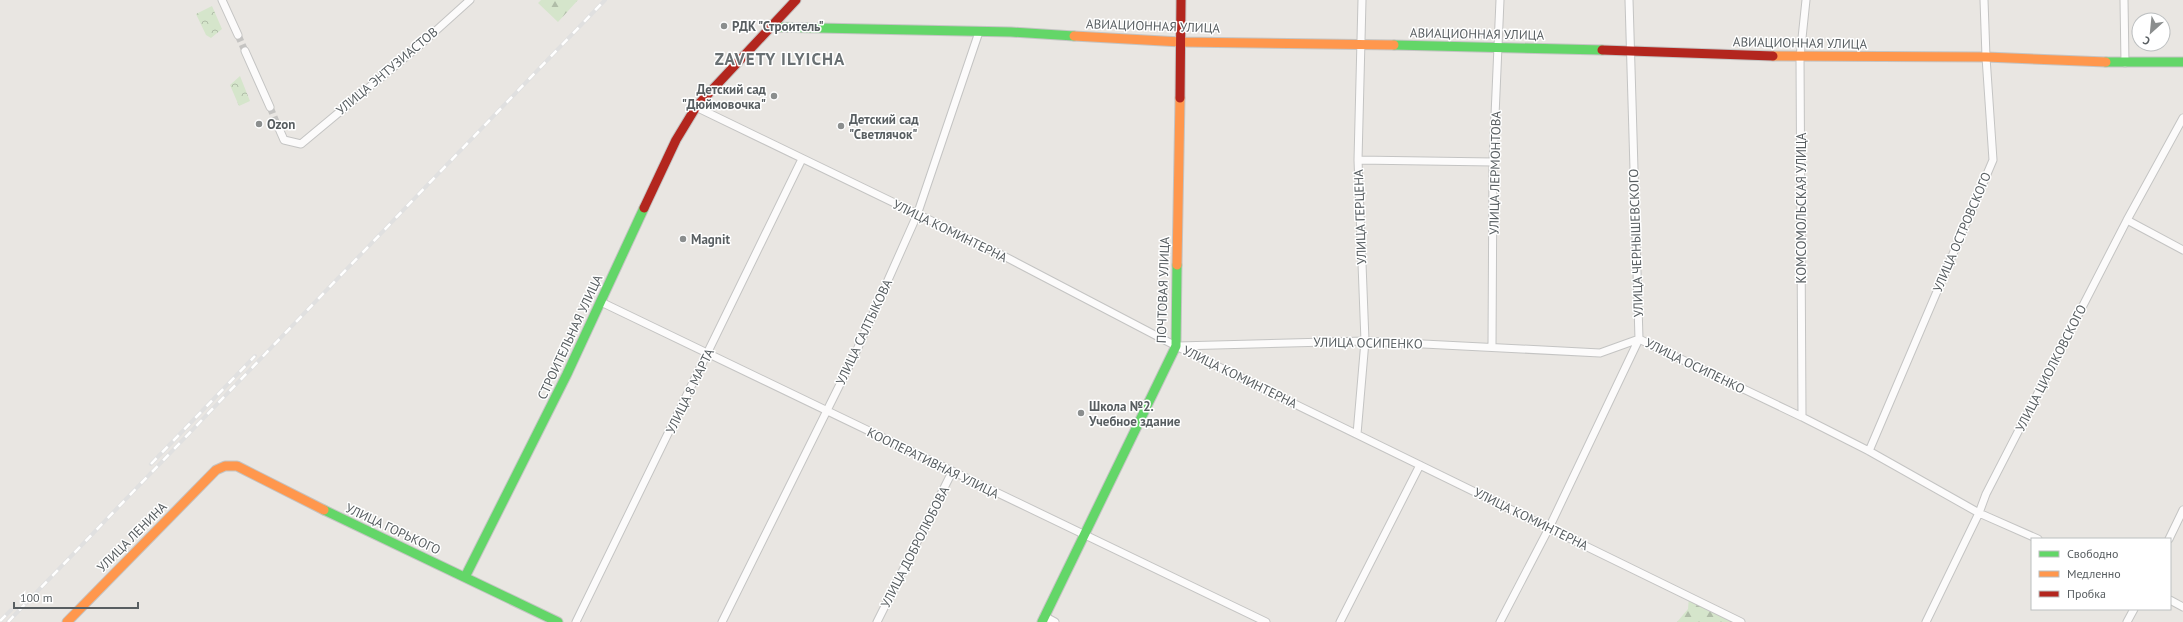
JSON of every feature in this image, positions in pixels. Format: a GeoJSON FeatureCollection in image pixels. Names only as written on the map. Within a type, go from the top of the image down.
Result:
{"type":"FeatureCollection","features":[{"type":"Feature","properties":{"kind":"street"},"geometry":{"type":"LineString","coordinates":[[222,0],[238,35]]}},
{"type":"Feature","properties":{"kind":"street","name":"УЛИЦА ЭНТУЗИАСТОВ"},"geometry":{"type":"LineString","coordinates":[[277,124],[284,140],[300,145],[420,45],[470,0]]}},
{"type":"Feature","properties":{"kind":"street","name":"СТРОИТЕЛЬНАЯ УЛИЦА"},"geometry":{"type":"LineString","coordinates":[[465,577],[564,380],[676,140],[696,107],[796,0]]}},
{"type":"Feature","properties":{"kind":"street","name":"ПОЧТОВАЯ УЛИЦА"},"geometry":{"type":"LineString","coordinates":[[1043,619],[1176,346],[1181,0]]}},
{"type":"Feature","properties":{"kind":"street","name":"УЛИЦА ГЕРЦЕНА"},"geometry":{"type":"LineString","coordinates":[[1357,434],[1365,341],[1358,160],[1362,0]]}},
{"type":"Feature","properties":{"kind":"street","name":"УЛИЦА ЛЕРМОНТОВА"},"geometry":{"type":"LineString","coordinates":[[1492,346],[1493,162],[1500,0]]}},
{"type":"Feature","properties":{"kind":"street","name":"УЛИЦА ЧЕРНЫШЕВСКОГО"},"geometry":{"type":"LineString","coordinates":[[1500,622],[1549,528],[1639,339],[1629,0]]}},
{"type":"Feature","properties":{"kind":"street","name":"КОМСОМОЛЬСКАЯ УЛИЦА"},"geometry":{"type":"LineString","coordinates":[[1802,417],[1800,57],[1806,0]]}},
{"type":"Feature","properties":{"kind":"street","name":"УЛИЦА ОСТРОВСКОГО"},"geometry":{"type":"LineString","coordinates":[[1869,451],[1993,160],[1986,57],[1984,0]]}},
{"type":"Feature","properties":{"kind":"street"},"geometry":{"type":"LineString","coordinates":[[2124,0],[2125,63]]}},
{"type":"Feature","properties":{"kind":"street","name":"АВИАЦИОННАЯ УЛИЦА"},"geometry":{"type":"LineString","coordinates":[[770,27],[979,32],[1181,42],[1499,47],[1800,57],[1986,57],[2125,63],[2183,62]]}},
{"type":"Feature","properties":{"kind":"street","name":"УЛИЦА САЛТЫКОВА"},"geometry":{"type":"LineString","coordinates":[[722,622],[856,352],[917,215],[979,32]]}},
{"type":"Feature","properties":{"kind":"street"},"geometry":{"type":"LineString","coordinates":[[245,52],[270,107]]}},
{"type":"Feature","properties":{"kind":"street","name":"УЛИЦА КОМИНТЕРНА"},"geometry":{"type":"LineString","coordinates":[[696,107],[1000,254],[1176,346],[1742,622]]}},
{"type":"Feature","properties":{"kind":"street","name":"УЛИЦА ЦИОЛКОВСКОГО"},"geometry":{"type":"LineString","coordinates":[[1926,622],[1979,513],[1986,494],[2127,220],[2183,118]]}},
{"type":"Feature","properties":{"kind":"street","name":"УЛИЦА 8 МАРТА"},"geometry":{"type":"LineString","coordinates":[[576,622],[802,159]]}},
{"type":"Feature","properties":{"kind":"street"},"geometry":{"type":"LineString","coordinates":[[1358,160],[1493,162]]}},
{"type":"Feature","properties":{"kind":"street"},"geometry":{"type":"LineString","coordinates":[[2127,220],[2183,250]]}},
{"type":"Feature","properties":{"kind":"street","name":"КООПЕРАТИВНАЯ УЛИЦА"},"geometry":{"type":"LineString","coordinates":[[601,302],[707,355],[1266,622]]}},
{"type":"Feature","properties":{"kind":"street","name":"УЛИЦА ОСИПЕНКО"},"geometry":{"type":"LineString","coordinates":[[1176,346],[1365,341],[1492,346],[1600,353],[1639,339],[1802,417],[1869,451],[1979,513],[2036,538]]}},
{"type":"Feature","properties":{"kind":"street"},"geometry":{"type":"LineString","coordinates":[[1340,622],[1420,465]]}},
{"type":"Feature","properties":{"kind":"street","name":"УЛИЦА ГОРЬКОГО"},"geometry":{"type":"LineString","coordinates":[[216,470],[225,466],[237,466],[302,500],[558,622]]}},
{"type":"Feature","properties":{"kind":"street","name":"УЛИЦА ЛЕНИНА"},"geometry":{"type":"LineString","coordinates":[[67,622],[216,470]]}},
{"type":"Feature","properties":{"kind":"street","name":"УЛИЦА ДОБРОЛЮБОВА"},"geometry":{"type":"LineString","coordinates":[[877,622],[952,472]]}},
{"type":"Feature","properties":{"kind":"street"},"geometry":{"type":"LineString","coordinates":[[2169,538],[2183,510]]}},
{"type":"Feature","properties":{"kind":"street"},"geometry":{"type":"LineString","coordinates":[[2171,601],[2183,607]]}},
{"type":"Feature","properties":{"kind":"street"},"geometry":{"type":"LineString","coordinates":[[2127,622],[2133,610]]}},
{"type":"Feature","properties":{"kind":"street"},"geometry":{"type":"LineString","coordinates":[[1043,619],[1055,622]]}},
{"type":"Feature","properties":{"kind":"green space"},"geometry":{"type":"Polygon","coordinates":[[[541,0],[578,0],[558,22],[538,3],[541,0]]]}},
{"type":"Feature","properties":{"kind":"green space"},"geometry":{"type":"Polygon","coordinates":[[[212,6],[222,29],[211,38],[206,35],[196,14],[212,6]]]}},
{"type":"Feature","properties":{"kind":"green space"},"geometry":{"type":"Polygon","coordinates":[[[240,76],[250,101],[239,106],[230,85],[240,76]]]}},
{"type":"Feature","properties":{"kind":"green space"},"geometry":{"type":"Polygon","coordinates":[[[1689,597],[1735,622],[1677,622],[1688,609],[1689,597]]]}},
{"type":"Feature","properties":{"kind":"tunnel"},"geometry":{"type":"LineString","coordinates":[[238,35],[245,51]]}},
{"type":"Feature","properties":{"kind":"tunnel"},"geometry":{"type":"LineString","coordinates":[[270,107],[277,124]]}},
{"type":"Feature","properties":{"kind":"railway"},"geometry":{"type":"LineString","coordinates":[[8,622],[605,0]]}},
{"type":"Feature","properties":{"kind":"railway"},"geometry":{"type":"LineString","coordinates":[[151,464],[255,356]]}},
{"type":"Feature","properties":{"kind":"railway"},"geometry":{"type":"LineString","coordinates":[[0,621],[11,610]]}},
{"type":"Feature","properties":{"kind":"traffic: fast"},"geometry":{"type":"LineString","coordinates":[[770,27],[1011,32],[1074,36]]}},
{"type":"Feature","properties":{"kind":"traffic: fast"},"geometry":{"type":"LineString","coordinates":[[1394,45],[1602,50]]}},
{"type":"Feature","properties":{"kind":"traffic: fast"},"geometry":{"type":"LineString","coordinates":[[2106,62],[2183,62]]}},
{"type":"Feature","properties":{"kind":"traffic: fast"},"geometry":{"type":"LineString","coordinates":[[465,577],[567,374],[644,208]]}},
{"type":"Feature","properties":{"kind":"traffic: fast"},"geometry":{"type":"LineString","coordinates":[[1042,622],[1176,346],[1177,265]]}},
{"type":"Feature","properties":{"kind":"traffic: fast"},"geometry":{"type":"LineString","coordinates":[[324,510],[558,622]]}},
{"type":"Feature","properties":{"kind":"traffic: slow"},"geometry":{"type":"LineString","coordinates":[[1074,36],[1181,42],[1394,45]]}},
{"type":"Feature","properties":{"kind":"traffic: slow"},"geometry":{"type":"LineString","coordinates":[[1773,56],[1986,57],[2106,62]]}},
{"type":"Feature","properties":{"kind":"traffic: slow"},"geometry":{"type":"LineString","coordinates":[[1177,265],[1180,98]]}},
{"type":"Feature","properties":{"kind":"traffic: slow"},"geometry":{"type":"LineString","coordinates":[[67,622],[216,470],[225,466],[237,466],[324,510]]}},
{"type":"Feature","properties":{"kind":"traffic: jam"},"geometry":{"type":"LineString","coordinates":[[644,208],[676,140],[696,107],[796,0]]}},
{"type":"Feature","properties":{"kind":"traffic: jam"},"geometry":{"type":"LineString","coordinates":[[1180,98],[1181,0]]}},
{"type":"Feature","properties":{"kind":"traffic: jam"},"geometry":{"type":"LineString","coordinates":[[1602,50],[1773,56]]}},
{"type":"Feature","properties":{"kind":"place","name":"РДК \"Строитель\""},"geometry":{"type":"Point","coordinates":[724,26]}},
{"type":"Feature","properties":{"kind":"place","name":"Детский сад \"Дюймовочка\""},"geometry":{"type":"Point","coordinates":[774,96]}},
{"type":"Feature","properties":{"kind":"place","name":"Ozon"},"geometry":{"type":"Point","coordinates":[259,124]}},
{"type":"Feature","properties":{"kind":"place","name":"Детский сад \"Светлячок\""},"geometry":{"type":"Point","coordinates":[841,126]}},
{"type":"Feature","properties":{"kind":"place","name":"Magnit"},"geometry":{"type":"Point","coordinates":[683,239]}},
{"type":"Feature","properties":{"kind":"place","name":"Школа №2. Учебное здание"},"geometry":{"type":"Point","coordinates":[1081,413]}},
{"type":"Feature","properties":{"kind":"district","name":"ZAVETY ILYICHA"},"geometry":{"type":"Point","coordinates":[780,59]}}]}
